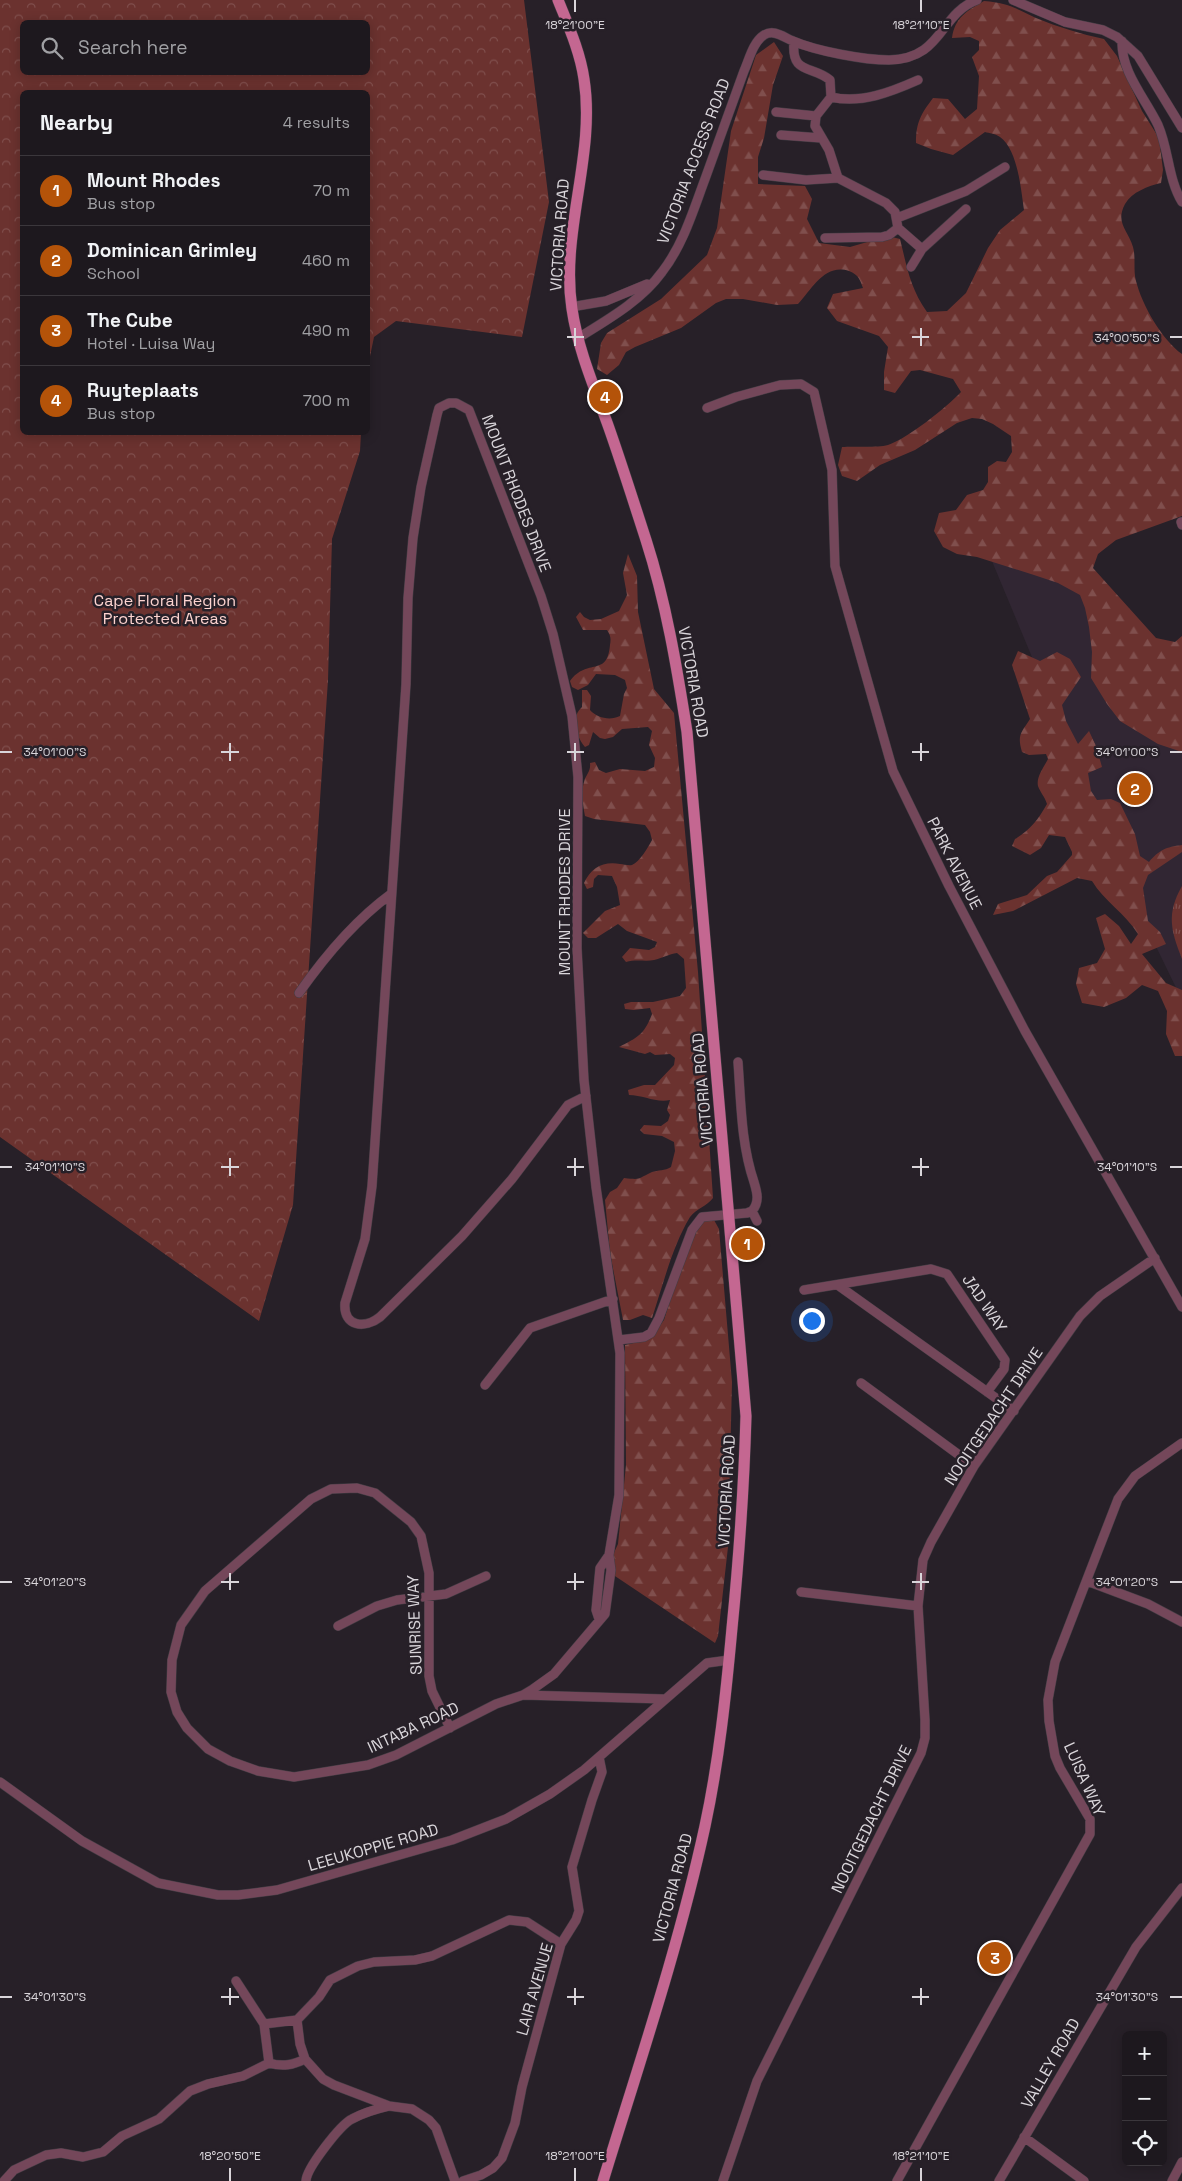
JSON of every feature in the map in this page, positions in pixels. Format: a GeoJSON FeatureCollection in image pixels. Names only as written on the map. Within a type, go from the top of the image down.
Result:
{"type":"FeatureCollection","features":[{"type":"Feature","properties":{"kind":"main road","name":"VICTORIA ROAD"},"geometry":{"type":"LineString","coordinates":[[558,0],[575,42],[584,79],[585,94],[585,140],[571,255],[571,307],[578,338],[647,543],[677,667],[687,732],[746,1416],[744,1490],[729,1660],[714,1777],[691,1887],[655,2013],[603,2181]]}},
{"type":"Feature","properties":{"kind":"street"},"geometry":{"type":"LineString","coordinates":[[838,178],[829,150],[820,138],[815,126],[816,116],[831,97],[830,80],[802,68],[797,63],[793,49],[794,42],[871,59],[901,59],[921,52],[933,44],[959,11],[977,0]]}},
{"type":"Feature","properties":{"kind":"street"},"geometry":{"type":"LineString","coordinates":[[1012,0],[1064,22],[1103,30],[1122,41],[1138,56],[1182,128]]}},
{"type":"Feature","properties":{"kind":"street","name":"VICTORIA ACCESS ROAD"},"geometry":{"type":"LineString","coordinates":[[578,338],[622,310],[654,280],[674,254],[686,229],[754,48],[760,39],[770,33],[778,34],[794,42]]}},
{"type":"Feature","properties":{"kind":"street"},"geometry":{"type":"LineString","coordinates":[[1122,41],[1122,51],[1134,83],[1158,126],[1171,174],[1182,202]]}},
{"type":"Feature","properties":{"kind":"street"},"geometry":{"type":"LineString","coordinates":[[831,97],[841,100],[863,98],[894,91],[918,80]]}},
{"type":"Feature","properties":{"kind":"street"},"geometry":{"type":"LineString","coordinates":[[776,112],[816,116]]}},
{"type":"Feature","properties":{"kind":"street"},"geometry":{"type":"LineString","coordinates":[[781,135],[820,138]]}},
{"type":"Feature","properties":{"kind":"street"},"geometry":{"type":"LineString","coordinates":[[897,218],[966,190],[1006,167]]}},
{"type":"Feature","properties":{"kind":"street"},"geometry":{"type":"LineString","coordinates":[[763,175],[806,180],[838,178],[886,203],[895,212],[898,228],[922,248]]}},
{"type":"Feature","properties":{"kind":"street"},"geometry":{"type":"LineString","coordinates":[[911,267],[922,248],[966,209]]}},
{"type":"Feature","properties":{"kind":"street"},"geometry":{"type":"LineString","coordinates":[[825,238],[882,237],[898,228]]}},
{"type":"Feature","properties":{"kind":"street","name":"VICTORIA ACCESS ROAD"},"geometry":{"type":"LineString","coordinates":[[571,307],[606,301],[654,280]]}},
{"type":"Feature","properties":{"kind":"street","name":"PARK AVENUE"},"geometry":{"type":"LineString","coordinates":[[707,408],[736,397],[780,385],[801,384],[814,392],[832,470],[835,566],[893,771],[949,886],[1025,1031],[1182,1307]]}},
{"type":"Feature","properties":{"kind":"street","name":"MOUNT RHODES DRIVE"},"geometry":{"type":"LineString","coordinates":[[586,1096],[568,1105],[512,1179],[462,1236],[380,1317],[372,1323],[364,1325],[356,1324],[348,1318],[344,1309],[364,1239],[372,1186],[406,694],[408,598],[412,538],[436,415],[439,408],[449,403],[456,403],[469,410],[541,596],[553,634],[572,716],[578,778],[577,948],[586,1096],[594,1179],[619,1340],[619,1495],[609,1555]]}},
{"type":"Feature","properties":{"kind":"street"},"geometry":{"type":"LineString","coordinates":[[299,992],[362,916],[391,894]]}},
{"type":"Feature","properties":{"kind":"street"},"geometry":{"type":"LineString","coordinates":[[619,1340],[644,1337],[651,1334],[696,1223],[707,1216],[752,1211],[757,1203],[757,1192],[748,1160],[738,1062]]}},
{"type":"Feature","properties":{"kind":"street"},"geometry":{"type":"LineString","coordinates":[[752,1211],[757,1221]]}},
{"type":"Feature","properties":{"kind":"street","name":"NOOITGEDACHT DRIVE"},"geometry":{"type":"LineString","coordinates":[[723,2181],[757,2081],[921,1752],[925,1720],[918,1606],[923,1560],[931,1542],[974,1466],[1014,1412],[1032,1382],[1091,1304],[1155,1258]]}},
{"type":"Feature","properties":{"kind":"street","name":"JAD WAY"},"geometry":{"type":"LineString","coordinates":[[804,1290],[839,1286],[931,1269],[947,1274],[1005,1360],[1004,1369],[987,1392]]}},
{"type":"Feature","properties":{"kind":"street"},"geometry":{"type":"LineString","coordinates":[[839,1286],[1014,1412]]}},
{"type":"Feature","properties":{"kind":"street"},"geometry":{"type":"LineString","coordinates":[[485,1386],[530,1328],[613,1299]]}},
{"type":"Feature","properties":{"kind":"street"},"geometry":{"type":"LineString","coordinates":[[861,1383],[974,1466]]}},
{"type":"Feature","properties":{"kind":"street","name":"LUISA WAY"},"geometry":{"type":"LineString","coordinates":[[897,2181],[1090,1834],[1090,1819],[1055,1756],[1049,1721],[1048,1700],[1055,1662],[1118,1499],[1126,1486],[1149,1464],[1182,1443]]}},
{"type":"Feature","properties":{"kind":"street","name":"SUNRISE WAY"},"geometry":{"type":"LineString","coordinates":[[259,1544],[311,1499],[331,1489],[357,1488],[375,1493],[411,1522],[421,1536],[429,1573],[429,1676],[432,1691],[450,1728]]}},
{"type":"Feature","properties":{"kind":"street","name":"INTABA ROAD"},"geometry":{"type":"LineString","coordinates":[[259,1544],[205,1591],[182,1625],[172,1660],[171,1692],[177,1712],[187,1728],[208,1749],[230,1761],[258,1771],[294,1777],[368,1765],[396,1755],[496,1704],[523,1695],[554,1674],[599,1619],[596,1610],[600,1568],[609,1555]]}},
{"type":"Feature","properties":{"kind":"street"},"geometry":{"type":"LineString","coordinates":[[338,1626],[377,1606],[397,1600],[430,1597],[464,1587],[486,1576]]}},
{"type":"Feature","properties":{"kind":"street"},"geometry":{"type":"LineString","coordinates":[[1087,1581],[1148,1604],[1182,1622]]}},
{"type":"Feature","properties":{"kind":"street"},"geometry":{"type":"LineString","coordinates":[[801,1592],[918,1606]]}},
{"type":"Feature","properties":{"kind":"street","name":"LEEUKOPPIE ROAD"},"geometry":{"type":"LineString","coordinates":[[0,1782],[82,1841],[150,1880],[218,1895],[238,1895],[296,1885],[475,1832],[506,1819],[550,1794],[599,1757],[707,1663],[729,1660]]}},
{"type":"Feature","properties":{"kind":"street","name":"INTABA ROAD"},"geometry":{"type":"LineString","coordinates":[[523,1695],[664,1699]]}},
{"type":"Feature","properties":{"kind":"street","name":"LAIR AVENUE"},"geometry":{"type":"LineString","coordinates":[[463,2181],[488,2172],[502,2158],[515,2123],[522,2087],[561,1944],[576,1920],[579,1911],[572,1867],[602,1772],[599,1757]]}},
{"type":"Feature","properties":{"kind":"street","name":"VALLEY ROAD"},"geometry":{"type":"LineString","coordinates":[[999,2181],[1136,1948],[1182,1888]]}},
{"type":"Feature","properties":{"kind":"street"},"geometry":{"type":"LineString","coordinates":[[264,2024],[297,2020],[319,1997],[330,1980],[343,1972],[374,1962],[414,1960],[432,1956],[501,1922],[515,1919],[527,1922],[561,1944]]}},
{"type":"Feature","properties":{"kind":"street"},"geometry":{"type":"LineString","coordinates":[[236,1981],[264,2024],[269,2063]]}},
{"type":"Feature","properties":{"kind":"street"},"geometry":{"type":"LineString","coordinates":[[297,2020],[300,2044],[306,2060],[323,2079],[388,2106],[412,2109],[429,2120],[436,2128],[456,2181]]}},
{"type":"Feature","properties":{"kind":"street"},"geometry":{"type":"LineString","coordinates":[[4,2181],[19,2167],[46,2155],[61,2153],[83,2157],[103,2152],[122,2136],[160,2120],[190,2091],[208,2084],[242,2076],[269,2063],[281,2066],[306,2060]]}},
{"type":"Feature","properties":{"kind":"street"},"geometry":{"type":"LineString","coordinates":[[306,2181],[308,2171],[337,2132],[350,2120],[388,2106]]}},
{"type":"Feature","properties":{"kind":"street"},"geometry":{"type":"LineString","coordinates":[[1024,2137],[1084,2181]]}},
{"type":"Feature","properties":{"kind":"street"},"geometry":{"type":"LineString","coordinates":[[1172,2181],[1182,2162]]}},
{"type":"Feature","properties":{"kind":"shaded area"},"geometry":{"type":"Polygon","coordinates":[[[979,530],[1092,577],[1182,679],[1182,1000],[1133,899],[979,530]]]}},
{"type":"Feature","properties":{"kind":"green space","name":"Cape Floral Region Protected Areas"},"geometry":{"type":"Polygon","coordinates":[[[0,0],[524,0],[549,202],[522,337],[396,321],[374,337],[370,356],[370,90],[20,90],[20,435],[361,435],[360,451],[332,539],[328,680],[293,1205],[259,1321],[0,1137],[0,0]]]}},
{"type":"Feature","properties":{"kind":"green space"},"geometry":{"type":"Polygon","coordinates":[[[984,1],[1005,5],[1078,33],[1104,39],[1117,56],[1142,111],[1159,138],[1163,170],[1161,183],[1146,188],[1132,196],[1125,204],[1121,216],[1123,226],[1133,247],[1135,277],[1143,301],[1160,331],[1182,354],[1182,516],[1116,540],[1098,554],[1093,568],[1156,638],[1175,642],[1182,636],[1182,752],[1158,744],[1120,721],[1107,704],[1091,678],[1092,652],[1089,627],[1080,595],[1058,583],[977,557],[957,554],[943,547],[934,531],[939,513],[956,510],[967,495],[983,490],[988,482],[988,467],[997,461],[1006,462],[1012,452],[1011,436],[993,424],[982,419],[972,418],[957,423],[915,450],[880,465],[857,481],[842,476],[838,465],[842,447],[883,446],[896,442],[926,422],[961,392],[953,379],[920,370],[911,371],[895,393],[884,390],[884,372],[888,347],[879,336],[837,321],[827,308],[833,294],[863,288],[855,274],[840,270],[826,274],[798,304],[777,305],[743,299],[726,299],[716,303],[681,328],[626,352],[619,365],[607,375],[597,369],[601,343],[607,333],[661,299],[707,255],[717,228],[731,131],[756,55],[774,42],[783,56],[773,85],[764,138],[758,157],[758,184],[805,186],[812,199],[807,219],[819,243],[850,247],[888,236],[900,239],[913,286],[927,312],[947,311],[966,293],[988,248],[1000,230],[1024,210],[1015,161],[1006,143],[998,136],[990,133],[985,132],[953,155],[916,143],[916,136],[920,119],[933,98],[948,99],[965,119],[977,109],[979,76],[972,57],[979,50],[979,41],[970,37],[952,38],[956,25],[963,15],[984,1]]]}},
{"type":"Feature","properties":{"kind":"green space"},"geometry":{"type":"Polygon","coordinates":[[[628,554],[637,576],[638,612],[654,689],[674,713],[698,972],[713,1198],[690,1217],[668,1266],[652,1318],[643,1315],[630,1320],[623,1320],[610,1253],[605,1200],[624,1178],[639,1178],[671,1167],[675,1151],[674,1142],[662,1136],[644,1134],[640,1130],[644,1125],[661,1126],[668,1121],[670,1115],[667,1110],[670,1100],[665,1101],[629,1095],[628,1090],[644,1085],[655,1085],[674,1065],[675,1058],[670,1054],[655,1055],[650,1052],[645,1054],[619,1047],[640,1035],[652,1014],[650,1008],[625,1009],[624,1004],[631,1002],[653,1002],[680,996],[686,988],[684,959],[677,953],[651,961],[626,962],[622,957],[630,948],[649,950],[655,947],[657,942],[627,931],[618,924],[596,938],[588,938],[583,933],[605,911],[620,905],[617,887],[612,876],[598,875],[594,879],[593,887],[587,889],[584,883],[590,873],[603,865],[614,863],[630,865],[635,863],[644,854],[652,840],[650,832],[645,825],[594,819],[585,816],[582,795],[590,763],[595,762],[599,770],[606,773],[620,769],[645,771],[654,767],[655,758],[649,745],[652,731],[648,727],[622,729],[613,737],[605,739],[600,738],[593,732],[589,745],[585,747],[579,738],[575,722],[578,711],[582,707],[582,690],[587,690],[591,696],[590,710],[593,713],[604,718],[612,718],[620,716],[627,688],[625,680],[615,675],[596,674],[588,685],[578,690],[572,687],[570,681],[583,670],[601,665],[608,655],[611,639],[607,630],[583,630],[576,617],[580,612],[590,620],[601,619],[619,611],[627,595],[623,573],[628,554]]]}},
{"type":"Feature","properties":{"kind":"green space"},"geometry":{"type":"Polygon","coordinates":[[[1018,651],[1040,661],[1057,652],[1070,659],[1081,677],[1062,705],[1066,721],[1078,744],[1089,731],[1102,767],[1088,773],[1091,791],[1097,800],[1111,799],[1120,803],[1135,834],[1140,856],[1149,862],[1163,850],[1182,845],[1182,852],[1148,875],[1143,888],[1148,921],[1160,932],[1166,944],[1142,954],[1166,983],[1182,990],[1182,1056],[1175,1056],[1166,1034],[1167,1011],[1158,991],[1142,985],[1126,998],[1104,1007],[1082,1003],[1076,984],[1079,968],[1097,963],[1105,949],[1096,918],[1105,914],[1119,926],[1131,944],[1138,934],[1102,895],[1092,881],[1077,878],[1013,911],[993,915],[998,904],[1027,895],[1047,876],[1057,872],[1072,855],[1065,837],[1049,835],[1041,848],[1030,855],[1012,846],[1015,839],[1033,824],[1047,804],[1038,786],[1038,779],[1048,759],[1046,754],[1029,755],[1022,752],[1020,742],[1021,734],[1030,719],[1012,665],[1018,651]]]}},
{"type":"Feature","properties":{"kind":"green space"},"geometry":{"type":"Polygon","coordinates":[[[1182,886],[1182,959],[1173,931],[1172,914],[1182,886]]]}},
{"type":"Feature","properties":{"kind":"green space"},"geometry":{"type":"Polygon","coordinates":[[[714,1220],[719,1229],[732,1382],[728,1547],[718,1636],[715,1643],[606,1570],[618,1544],[626,1465],[625,1345],[650,1339],[664,1320],[693,1234],[702,1221],[714,1220]]]}},
{"type":"Feature","properties":{"kind":"place","name":"Ruyteplaats"},"geometry":{"type":"Point","coordinates":[605,397]}},
{"type":"Feature","properties":{"kind":"place","name":"Dominican Grimley"},"geometry":{"type":"Point","coordinates":[1135,789]}},
{"type":"Feature","properties":{"kind":"place","name":"Mount Rhodes"},"geometry":{"type":"Point","coordinates":[747,1244]}},
{"type":"Feature","properties":{"kind":"place","name":"The Cube"},"geometry":{"type":"Point","coordinates":[995,1958]}}]}
